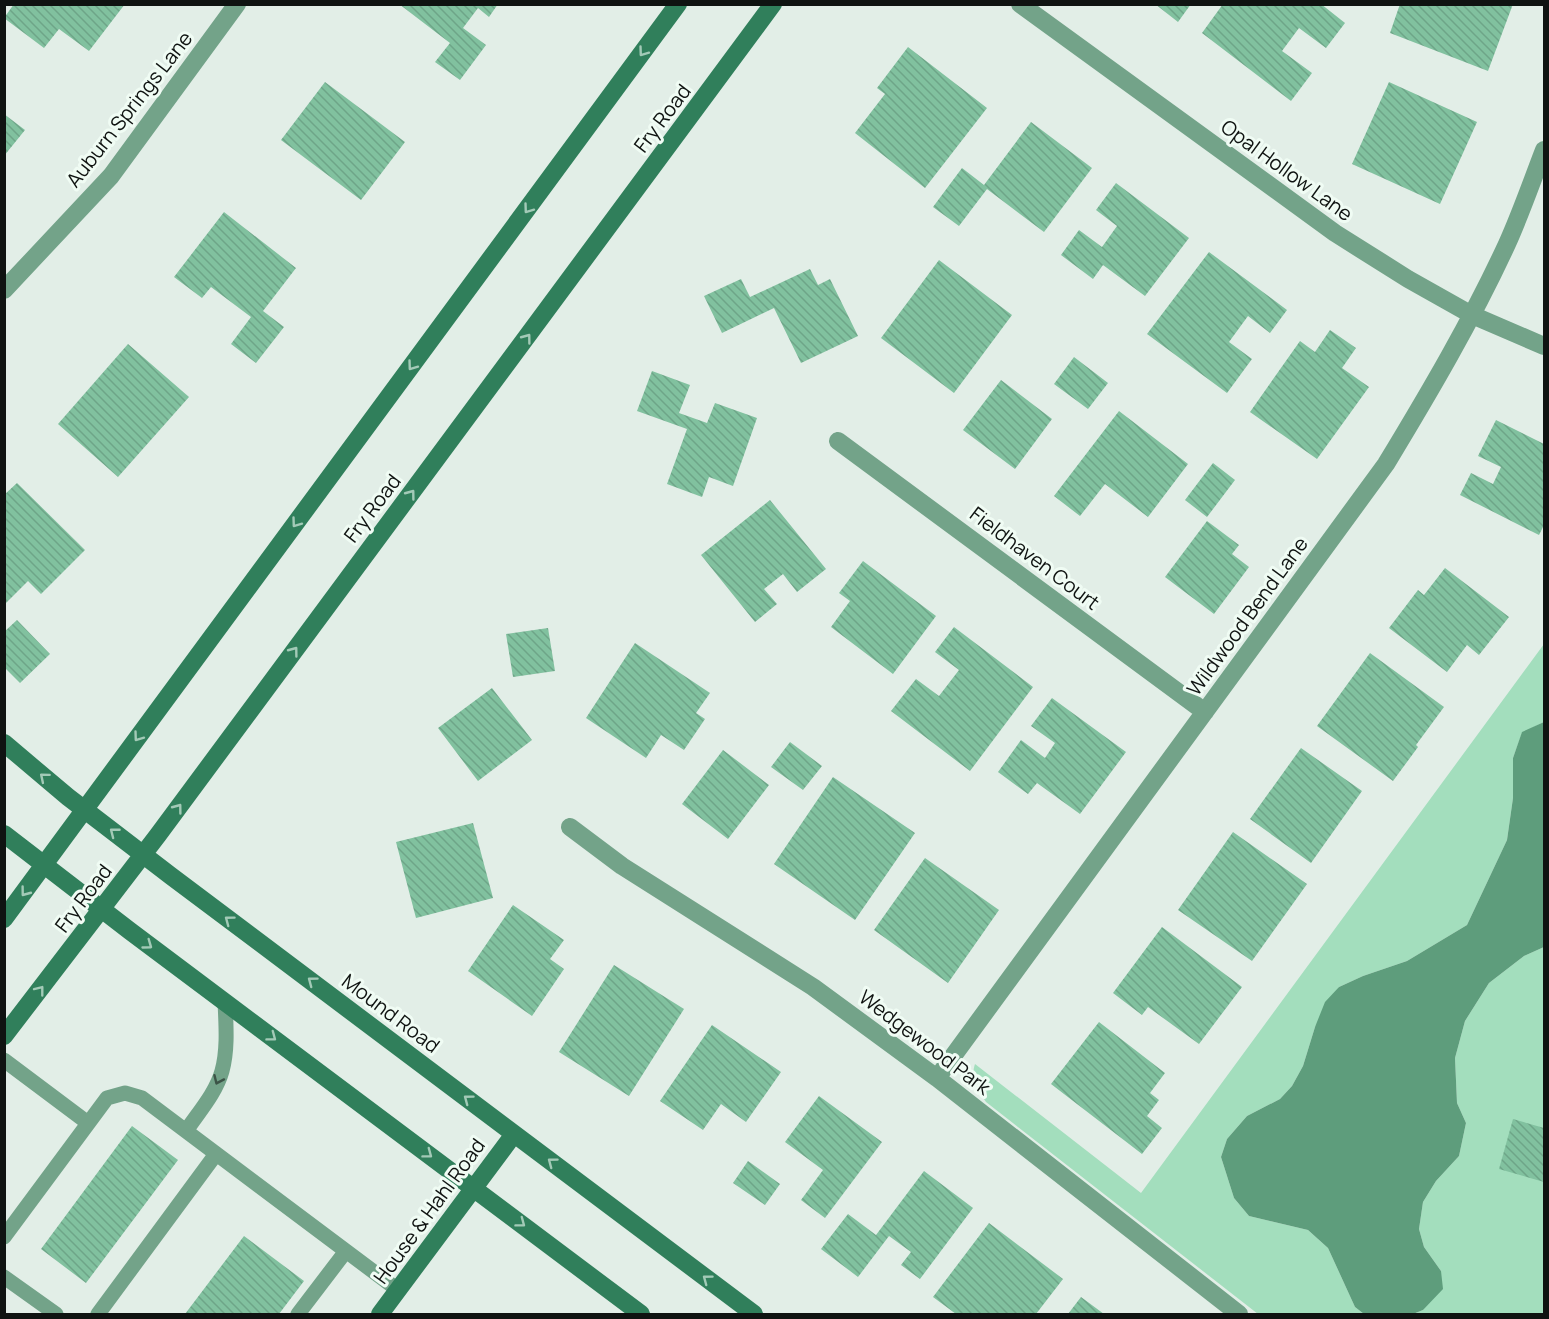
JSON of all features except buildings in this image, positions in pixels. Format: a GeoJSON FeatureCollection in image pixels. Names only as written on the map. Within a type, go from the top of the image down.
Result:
{"type":"FeatureCollection","features":[{"type":"Feature","properties":{"kind":"main road"},"geometry":{"type":"LineString","coordinates":[[4,919],[678,4]]}},
{"type":"Feature","properties":{"kind":"main road","name":"Fry Road"},"geometry":{"type":"LineString","coordinates":[[4,1036],[143,855],[773,4]]}},
{"type":"Feature","properties":{"kind":"main road","name":"Mound Road"},"geometry":{"type":"LineString","coordinates":[[4,743],[143,855],[754,1314]]}},
{"type":"Feature","properties":{"kind":"main road"},"geometry":{"type":"LineString","coordinates":[[4,834],[641,1314]]}},
{"type":"Feature","properties":{"kind":"main road","name":"House & Hahl Road"},"geometry":{"type":"LineString","coordinates":[[380,1314],[514,1134]]}},
{"type":"Feature","properties":{"kind":"street","name":"Auburn Springs Lane"},"geometry":{"type":"LineString","coordinates":[[4,291],[111,176],[237,4]]}},
{"type":"Feature","properties":{"kind":"street","name":"Opal Hollow Lane"},"geometry":{"type":"LineString","coordinates":[[1020,4],[1335,233],[1408,279],[1472,315],[1545,346]]}},
{"type":"Feature","properties":{"kind":"street","name":"Wildwood Bend Lane"},"geometry":{"type":"LineString","coordinates":[[937,1078],[1386,464],[1472,315],[1508,243],[1545,150]]}},
{"type":"Feature","properties":{"kind":"street","name":"Fieldhaven Court"},"geometry":{"type":"LineString","coordinates":[[838,441],[1205,712]]}},
{"type":"Feature","properties":{"kind":"street","name":"Wedgewood Park"},"geometry":{"type":"LineString","coordinates":[[570,827],[622,866],[813,987],[937,1078],[1239,1314]]}},
{"type":"Feature","properties":{"kind":"lane"},"geometry":{"type":"LineString","coordinates":[[186,1131],[215,1088],[222,1073],[226,1052],[225,1002]]}},
{"type":"Feature","properties":{"kind":"lane"},"geometry":{"type":"LineString","coordinates":[[4,1060],[88,1123]]}},
{"type":"Feature","properties":{"kind":"lane"},"geometry":{"type":"LineString","coordinates":[[4,1237],[107,1098],[125,1093],[141,1098],[398,1290]]}},
{"type":"Feature","properties":{"kind":"lane"},"geometry":{"type":"LineString","coordinates":[[98,1314],[216,1154]]}},
{"type":"Feature","properties":{"kind":"lane"},"geometry":{"type":"LineString","coordinates":[[298,1314],[346,1251]]}},
{"type":"Feature","properties":{"kind":"lane"},"geometry":{"type":"LineString","coordinates":[[4,1277],[56,1314]]}},
{"type":"Feature","properties":{"kind":"shaded area"},"geometry":{"type":"Polygon","coordinates":[[[1544,644],[1544,722],[1522,733],[1513,758],[1513,798],[1507,840],[1467,925],[1407,961],[1339,987],[1315,1027],[1303,1066],[1292,1086],[1280,1099],[1247,1116],[1227,1139],[1221,1157],[1234,1198],[1249,1216],[1308,1230],[1328,1248],[1355,1307],[1364,1314],[1258,1314],[986,1102],[974,1079],[975,1064],[1141,1193],[1544,644]]]}},
{"type":"Feature","properties":{"kind":"shaded area"},"geometry":{"type":"Polygon","coordinates":[[[1544,722],[1544,947],[1524,956],[1489,983],[1465,1021],[1455,1058],[1457,1103],[1466,1123],[1459,1156],[1436,1181],[1423,1202],[1419,1229],[1424,1247],[1441,1271],[1443,1289],[1423,1310],[1413,1314],[1364,1314],[1355,1307],[1328,1248],[1308,1230],[1249,1216],[1234,1198],[1221,1157],[1227,1139],[1247,1116],[1280,1099],[1292,1086],[1303,1066],[1325,1002],[1339,987],[1407,961],[1467,925],[1507,840],[1513,798],[1513,758],[1522,732],[1544,722]]]}},
{"type":"Feature","properties":{"kind":"shaded area"},"geometry":{"type":"Polygon","coordinates":[[[1544,947],[1544,1314],[1413,1314],[1423,1310],[1441,1271],[1424,1247],[1419,1229],[1423,1202],[1436,1181],[1459,1156],[1466,1123],[1457,1103],[1455,1058],[1465,1021],[1489,983],[1524,956],[1544,947]]]}}]}
